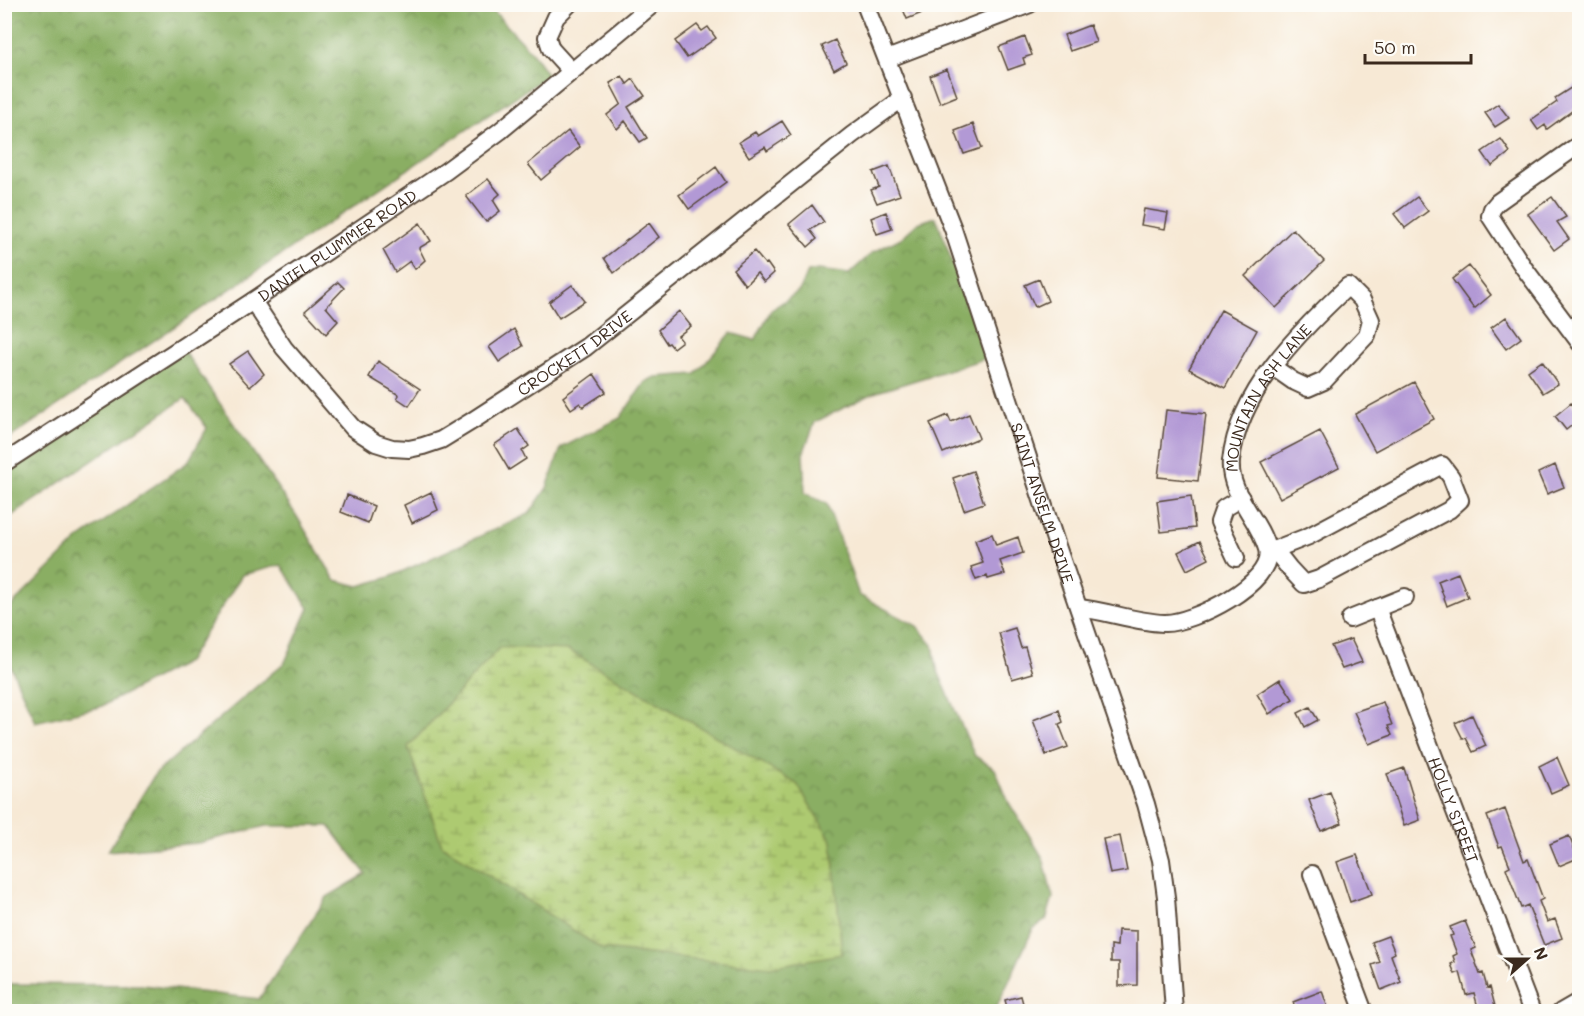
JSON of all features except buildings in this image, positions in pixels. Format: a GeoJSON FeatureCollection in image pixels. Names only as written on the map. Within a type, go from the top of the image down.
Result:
{"type":"FeatureCollection","features":[{"type":"Feature","properties":{"kind":"street"},"geometry":{"type":"LineString","coordinates":[[569,4],[556,17],[547,37],[552,50],[571,71]]}},
{"type":"Feature","properties":{"kind":"street","name":"DANIEL PLUMMER ROAD"},"geometry":{"type":"LineString","coordinates":[[4,463],[253,301],[446,171],[500,131],[653,4]]}},
{"type":"Feature","properties":{"kind":"street","name":"SAINT ANSELM DRIVE"},"geometry":{"type":"LineString","coordinates":[[865,4],[903,98],[964,262],[1046,515],[1146,804],[1161,860],[1169,930],[1174,1011]]}},
{"type":"Feature","properties":{"kind":"street"},"geometry":{"type":"LineString","coordinates":[[887,59],[1030,4]]}},
{"type":"Feature","properties":{"kind":"street","name":"CROCKETT DRIVE"},"geometry":{"type":"LineString","coordinates":[[253,301],[284,348],[353,428],[376,443],[392,448],[423,447],[441,440],[472,421],[586,347],[842,142],[903,98]]}},
{"type":"Feature","properties":{"kind":"street"},"geometry":{"type":"LineString","coordinates":[[1580,144],[1498,202],[1490,216],[1580,343]]}},
{"type":"Feature","properties":{"kind":"street","name":"MOUNTAIN ASH LANE"},"geometry":{"type":"LineString","coordinates":[[1271,551],[1309,536],[1442,465],[1451,477],[1460,500],[1449,510],[1319,579],[1304,584],[1271,551],[1241,498],[1232,477],[1231,463],[1238,429],[1244,415],[1273,367],[1307,325],[1348,286],[1362,300],[1371,320],[1367,335],[1324,381],[1308,388],[1273,367]]}},
{"type":"Feature","properties":{"kind":"street"},"geometry":{"type":"LineString","coordinates":[[1236,558],[1219,522],[1224,507],[1241,498]]}},
{"type":"Feature","properties":{"kind":"street"},"geometry":{"type":"LineString","coordinates":[[1079,608],[1102,610],[1150,622],[1177,623],[1206,612],[1244,589],[1264,566],[1271,551]]}},
{"type":"Feature","properties":{"kind":"street"},"geometry":{"type":"LineString","coordinates":[[1350,618],[1405,597]]}},
{"type":"Feature","properties":{"kind":"street","name":"HOLLY STREET"},"geometry":{"type":"LineString","coordinates":[[1377,608],[1532,1011]]}},
{"type":"Feature","properties":{"kind":"street"},"geometry":{"type":"LineString","coordinates":[[1312,874],[1364,1011]]}},
{"type":"Feature","properties":{"kind":"street"},"geometry":{"type":"LineString","coordinates":[[1561,1011],[1580,1001]]}},
{"type":"Feature","properties":{"kind":"green space"},"geometry":{"type":"Polygon","coordinates":[[[5,4],[488,5],[534,55],[548,75],[5,441],[5,4]]]}},
{"type":"Feature","properties":{"kind":"green space"},"geometry":{"type":"Polygon","coordinates":[[[936,217],[987,358],[874,393],[815,422],[803,454],[805,493],[827,504],[859,595],[917,626],[933,645],[937,669],[975,756],[995,769],[1009,803],[1043,858],[1053,897],[1046,920],[1033,929],[995,1011],[5,1012],[4,986],[10,984],[142,985],[259,999],[327,897],[366,874],[329,826],[266,826],[198,843],[108,851],[155,774],[285,662],[309,608],[281,565],[242,575],[187,662],[100,707],[35,722],[5,653],[5,612],[79,539],[188,462],[207,428],[185,398],[5,520],[5,463],[184,351],[296,515],[335,580],[359,586],[390,577],[529,514],[547,488],[561,448],[620,418],[645,382],[655,377],[696,374],[731,333],[755,340],[771,310],[799,291],[808,272],[818,270],[849,274],[873,252],[901,238],[918,223],[936,217]]]}},
{"type":"Feature","properties":{"kind":"green space"},"geometry":{"type":"Polygon","coordinates":[[[500,647],[568,650],[797,784],[832,841],[842,954],[770,967],[602,949],[442,845],[408,747],[500,647]]]}}]}
